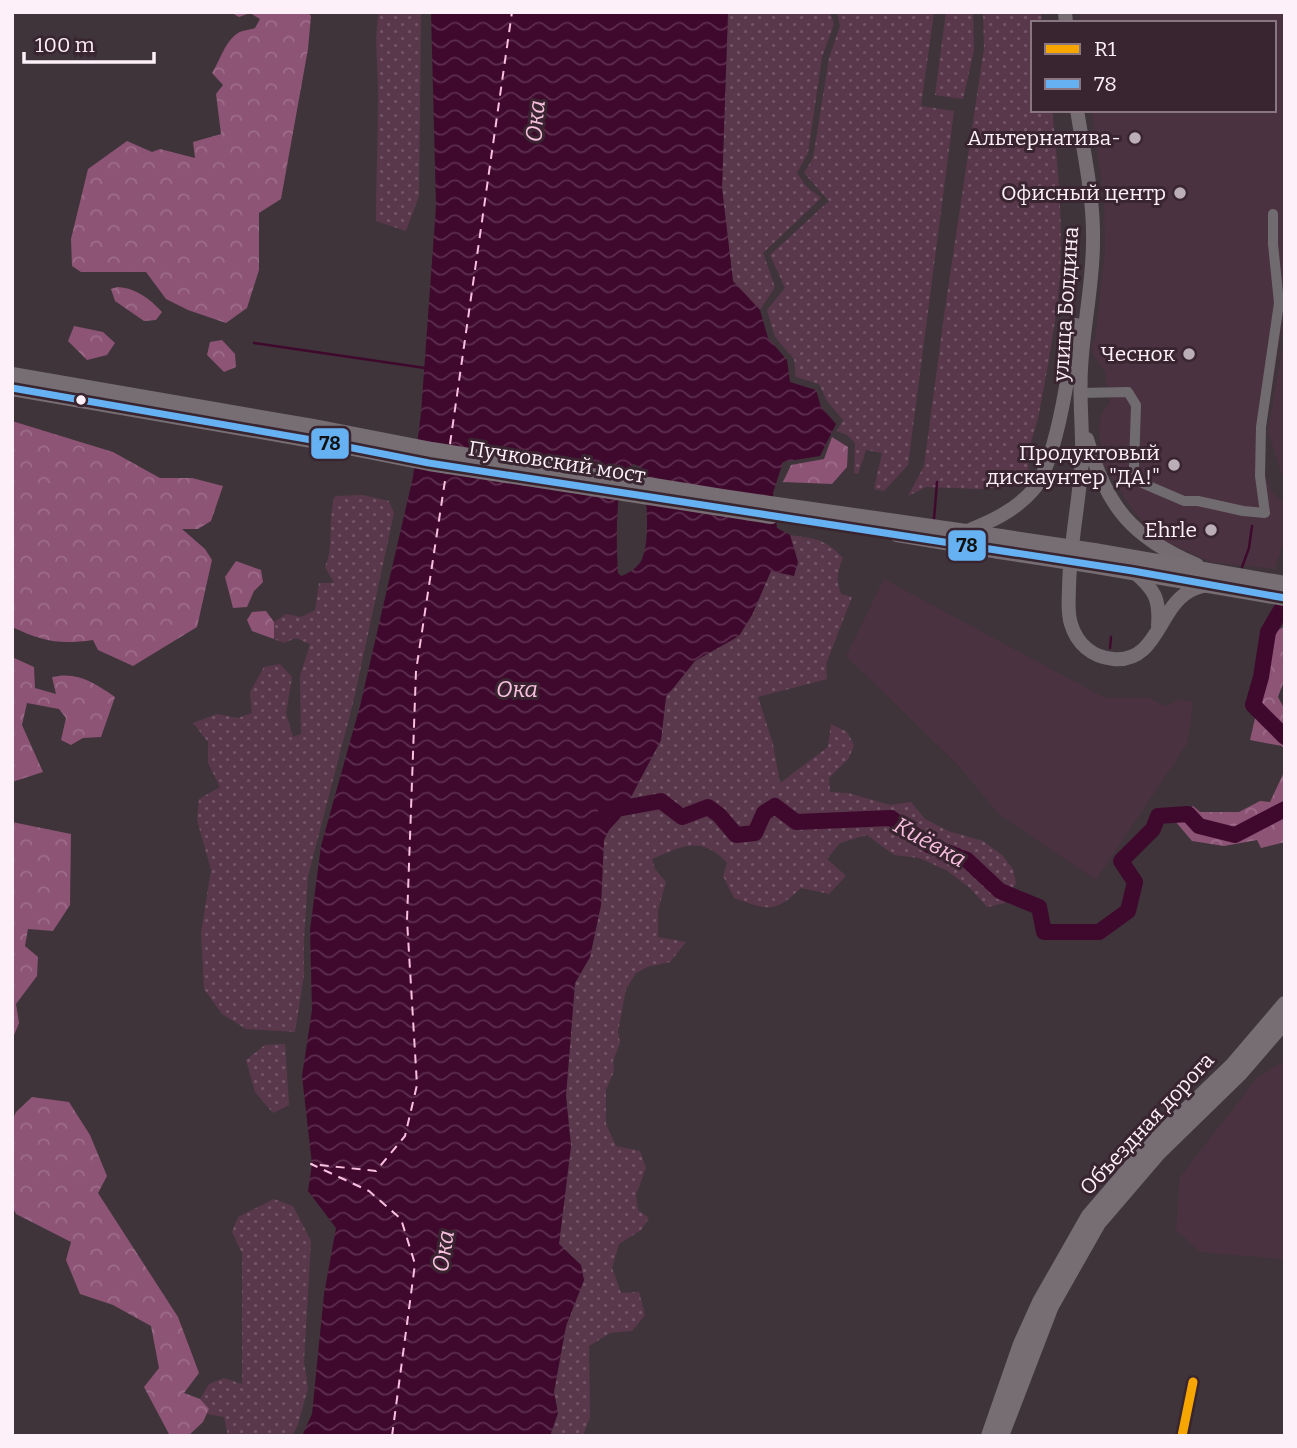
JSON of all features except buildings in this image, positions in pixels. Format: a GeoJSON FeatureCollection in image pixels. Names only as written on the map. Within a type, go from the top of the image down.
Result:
{"type":"FeatureCollection","features":[{"type":"Feature","properties":{"kind":"highway"},"geometry":{"type":"LineString","coordinates":[[12,375],[196,413]]}},
{"type":"Feature","properties":{"kind":"highway"},"geometry":{"type":"LineString","coordinates":[[12,388],[196,413]]}},
{"type":"Feature","properties":{"kind":"highway","name":"Пучковский мост"},"geometry":{"type":"LineString","coordinates":[[196,413],[914,531]]}},
{"type":"Feature","properties":{"kind":"highway"},"geometry":{"type":"LineString","coordinates":[[914,531],[965,532],[1000,544]]}},
{"type":"Feature","properties":{"kind":"highway"},"geometry":{"type":"LineString","coordinates":[[914,531],[1210,578],[1285,598]]}},
{"type":"Feature","properties":{"kind":"highway"},"geometry":{"type":"LineString","coordinates":[[1093,558],[1133,571],[1285,584]]}},
{"type":"Feature","properties":{"kind":"highway","name":"Объездная дорога"},"geometry":{"type":"LineString","coordinates":[[989,1436],[1021,1344],[1040,1301],[1089,1216],[1150,1145],[1233,1065],[1285,1004]]}},
{"type":"Feature","properties":{"kind":"highway","name":"Объездная дорога"},"geometry":{"type":"LineString","coordinates":[[1002,1436],[1051,1306],[1098,1223],[1158,1153],[1240,1073],[1285,1021]]}},
{"type":"Feature","properties":{"kind":"main road","name":"улица Болдина"},"geometry":{"type":"LineString","coordinates":[[1077,112],[1093,212],[1093,244],[1080,393],[1081,419]]}},
{"type":"Feature","properties":{"kind":"main road"},"geometry":{"type":"LineString","coordinates":[[965,532],[1009,512],[1033,491],[1041,479],[1050,458],[1069,372],[1079,307],[1089,280]]}},
{"type":"Feature","properties":{"kind":"main road"},"geometry":{"type":"LineString","coordinates":[[1081,419],[1095,468],[1120,512],[1151,543],[1210,578],[1187,592],[1170,608],[1157,633],[1144,650],[1134,656],[1115,660],[1088,651],[1071,626],[1069,615],[1070,555],[1082,458],[1081,419]]}},
{"type":"Feature","properties":{"kind":"main road"},"geometry":{"type":"LineString","coordinates":[[1133,571],[1147,583],[1157,597],[1157,633]]}},
{"type":"Feature","properties":{"kind":"street"},"geometry":{"type":"LineString","coordinates":[[1080,393],[1128,392],[1136,405],[1134,468],[1142,483],[1184,501],[1198,500],[1243,511],[1265,513],[1260,475],[1261,427],[1279,303],[1273,214]]}},
{"type":"Feature","properties":{"kind":"shaded area"},"geometry":{"type":"Polygon","coordinates":[[[379,12],[421,12],[419,196],[406,231],[376,221],[376,34],[379,12]]]}},
{"type":"Feature","properties":{"kind":"shaded area"},"geometry":{"type":"Polygon","coordinates":[[[728,12],[830,12],[834,24],[822,57],[808,153],[797,173],[806,186],[821,198],[763,253],[775,287],[760,310],[733,282],[722,188],[728,12]]]}},
{"type":"Feature","properties":{"kind":"shaded area"},"geometry":{"type":"Polygon","coordinates":[[[837,12],[934,12],[921,106],[954,111],[908,465],[884,491],[874,489],[882,453],[866,450],[858,474],[854,473],[855,443],[847,435],[837,431],[843,420],[827,401],[819,384],[796,377],[794,359],[775,337],[767,310],[785,288],[770,255],[829,201],[804,173],[813,158],[829,58],[840,26],[837,12]]]}},
{"type":"Feature","properties":{"kind":"shaded area"},"geometry":{"type":"Polygon","coordinates":[[[946,12],[973,12],[974,50],[963,99],[935,95],[946,12]]]}},
{"type":"Feature","properties":{"kind":"shaded area"},"geometry":{"type":"Polygon","coordinates":[[[983,12],[1041,12],[1042,21],[1031,21],[1031,112],[1052,112],[1061,258],[1053,333],[1039,413],[1029,451],[1030,475],[1016,486],[979,489],[926,487],[908,496],[924,466],[984,48],[983,12]]]}},
{"type":"Feature","properties":{"kind":"shaded area"},"geometry":{"type":"Polygon","coordinates":[[[1079,12],[1285,12],[1285,307],[1263,445],[1264,471],[1271,491],[1285,504],[1285,538],[1275,569],[1211,562],[1166,542],[1135,513],[1103,464],[1099,427],[1102,413],[1110,403],[1105,372],[1093,355],[1092,345],[1096,335],[1105,250],[1104,199],[1092,112],[1276,112],[1276,21],[1080,21],[1079,12]]]}},
{"type":"Feature","properties":{"kind":"shaded area"},"geometry":{"type":"Polygon","coordinates":[[[1285,334],[1285,485],[1268,431],[1285,334]]]}},
{"type":"Feature","properties":{"kind":"shaded area"},"geometry":{"type":"Polygon","coordinates":[[[363,495],[389,501],[394,513],[354,699],[308,876],[304,975],[295,1032],[246,1029],[222,1014],[204,989],[201,933],[211,870],[197,820],[199,799],[220,787],[208,763],[208,742],[193,723],[217,714],[238,718],[252,713],[250,692],[264,667],[280,664],[292,677],[286,713],[293,737],[301,734],[300,676],[310,644],[296,638],[284,643],[274,639],[274,622],[286,614],[301,617],[315,610],[319,583],[334,583],[325,567],[330,550],[331,514],[335,496],[363,495]]]}},
{"type":"Feature","properties":{"kind":"shaded area"},"geometry":{"type":"Polygon","coordinates":[[[790,535],[819,540],[843,558],[839,567],[839,589],[841,594],[852,597],[826,664],[827,679],[758,697],[773,744],[780,783],[828,747],[831,724],[847,732],[854,745],[849,758],[829,778],[830,792],[848,793],[890,805],[911,802],[925,819],[948,831],[983,841],[1002,855],[1013,869],[1016,883],[1005,903],[987,907],[970,888],[946,870],[919,858],[894,855],[867,835],[840,843],[827,859],[846,876],[829,894],[801,888],[777,906],[763,907],[734,898],[723,876],[727,863],[709,849],[700,846],[682,847],[652,859],[655,869],[666,882],[658,910],[658,937],[686,942],[670,962],[647,967],[636,973],[626,989],[618,1032],[620,1043],[613,1061],[614,1071],[606,1090],[606,1124],[616,1146],[640,1151],[646,1168],[636,1195],[638,1210],[649,1218],[641,1230],[619,1244],[612,1268],[621,1293],[639,1292],[645,1315],[632,1331],[610,1333],[589,1346],[590,1417],[583,1436],[550,1436],[558,1413],[554,1392],[566,1326],[584,1280],[581,1265],[559,1244],[571,1146],[566,1096],[575,983],[590,957],[601,905],[604,840],[620,818],[661,740],[666,697],[695,661],[739,636],[752,615],[771,571],[794,576],[798,562],[790,535]]]}},
{"type":"Feature","properties":{"kind":"shaded area"},"geometry":{"type":"Polygon","coordinates":[[[884,579],[1105,698],[1149,698],[1166,706],[1178,700],[1193,701],[1187,744],[1096,880],[999,814],[957,764],[846,656],[884,579]]]}},
{"type":"Feature","properties":{"kind":"shaded area"},"geometry":{"type":"Polygon","coordinates":[[[285,1044],[289,1105],[273,1113],[255,1092],[246,1060],[265,1045],[285,1044]]]}},
{"type":"Feature","properties":{"kind":"shaded area"},"geometry":{"type":"Polygon","coordinates":[[[1285,1061],[1285,1259],[1200,1252],[1176,1230],[1180,1177],[1257,1078],[1285,1061]]]}},
{"type":"Feature","properties":{"kind":"shaded area"},"geometry":{"type":"Polygon","coordinates":[[[274,1199],[293,1206],[311,1241],[304,1362],[308,1388],[298,1425],[292,1436],[228,1436],[224,1417],[207,1414],[209,1409],[200,1399],[209,1384],[224,1378],[242,1384],[242,1253],[232,1232],[238,1217],[274,1199]]]}},
{"type":"Feature","properties":{"kind":"green space"},"geometry":{"type":"Polygon","coordinates":[[[230,12],[308,12],[311,16],[308,49],[281,199],[259,213],[259,270],[247,308],[226,323],[166,299],[146,272],[81,272],[72,266],[71,239],[88,169],[127,141],[152,152],[160,149],[195,158],[193,142],[221,134],[216,94],[223,85],[212,73],[233,37],[255,28],[260,19],[250,13],[239,17],[230,12]]]}},
{"type":"Feature","properties":{"kind":"green space"},"geometry":{"type":"Polygon","coordinates":[[[117,287],[142,295],[162,312],[156,320],[144,321],[115,301],[111,289],[117,287]]]}},
{"type":"Feature","properties":{"kind":"green space"},"geometry":{"type":"Polygon","coordinates":[[[74,326],[103,332],[115,343],[107,355],[87,360],[68,341],[74,326]]]}},
{"type":"Feature","properties":{"kind":"green space"},"geometry":{"type":"Polygon","coordinates":[[[222,340],[235,354],[236,367],[224,372],[207,355],[210,342],[222,340]]]}},
{"type":"Feature","properties":{"kind":"green space"},"geometry":{"type":"Polygon","coordinates":[[[12,421],[113,452],[160,478],[192,478],[223,486],[211,521],[198,529],[182,529],[205,549],[212,560],[197,627],[133,666],[98,650],[93,640],[51,641],[12,627],[12,421]]]}},
{"type":"Feature","properties":{"kind":"green space"},"geometry":{"type":"Polygon","coordinates":[[[832,437],[848,447],[847,467],[832,484],[783,482],[791,465],[824,459],[832,437]]]}},
{"type":"Feature","properties":{"kind":"green space"},"geometry":{"type":"Polygon","coordinates":[[[236,561],[261,570],[263,582],[254,591],[247,607],[233,608],[225,577],[236,561]]]}},
{"type":"Feature","properties":{"kind":"green space"},"geometry":{"type":"Polygon","coordinates":[[[266,611],[274,622],[274,639],[252,631],[247,620],[252,612],[266,611]]]}},
{"type":"Feature","properties":{"kind":"green space"},"geometry":{"type":"Polygon","coordinates":[[[1285,626],[1285,678],[1278,697],[1285,710],[1285,751],[1282,746],[1250,740],[1275,632],[1285,626]]]}},
{"type":"Feature","properties":{"kind":"green space"},"geometry":{"type":"Polygon","coordinates":[[[12,657],[34,667],[35,688],[56,694],[52,677],[70,676],[93,683],[115,697],[101,737],[83,738],[71,745],[61,740],[66,718],[59,709],[27,703],[22,725],[43,772],[12,782],[12,657]]]}},
{"type":"Feature","properties":{"kind":"green space"},"geometry":{"type":"Polygon","coordinates":[[[1285,770],[1285,842],[1261,848],[1257,840],[1224,846],[1192,841],[1175,821],[1193,806],[1200,812],[1239,812],[1260,801],[1270,802],[1285,770]]]}},
{"type":"Feature","properties":{"kind":"green space"},"geometry":{"type":"Polygon","coordinates":[[[12,822],[71,834],[70,905],[53,931],[28,929],[25,946],[38,957],[37,976],[16,1004],[19,1023],[12,1040],[12,822]]]}},
{"type":"Feature","properties":{"kind":"green space"},"geometry":{"type":"Polygon","coordinates":[[[32,1097],[69,1102],[90,1135],[107,1176],[98,1193],[178,1317],[199,1373],[184,1393],[200,1399],[209,1409],[203,1422],[188,1436],[170,1436],[144,1387],[159,1368],[151,1326],[113,1305],[80,1294],[66,1260],[71,1242],[16,1214],[12,1206],[12,1121],[16,1112],[32,1097]]]}},
{"type":"Feature","properties":{"kind":"water","name":"Ока"},"geometry":{"type":"Polygon","coordinates":[[[431,12],[728,12],[722,188],[733,281],[760,310],[768,338],[787,360],[790,382],[816,390],[821,407],[836,424],[820,456],[783,462],[773,493],[777,528],[790,535],[798,562],[794,576],[771,571],[752,615],[739,636],[695,661],[666,697],[661,740],[620,818],[604,840],[601,905],[590,957],[575,983],[566,1096],[571,1146],[559,1244],[581,1265],[584,1280],[566,1326],[554,1392],[558,1413],[550,1436],[302,1436],[312,1414],[324,1294],[336,1228],[308,1191],[312,1164],[302,1076],[312,1010],[310,930],[321,846],[360,706],[413,477],[421,413],[436,206],[431,12]],[[634,464],[627,471],[619,498],[617,548],[618,573],[621,576],[638,565],[645,550],[647,514],[642,468],[634,464]]]}},
{"type":"Feature","properties":{"kind":"waterway"},"geometry":{"type":"LineString","coordinates":[[254,343],[425,368]]}},
{"type":"Feature","properties":{"kind":"waterway"},"geometry":{"type":"LineString","coordinates":[[934,519],[937,482]]}},
{"type":"Feature","properties":{"kind":"waterway"},"geometry":{"type":"LineString","coordinates":[[1242,567],[1249,548],[1252,526]]}},
{"type":"Feature","properties":{"kind":"waterway","name":"Киёвка"},"geometry":{"type":"LineString","coordinates":[[1285,603],[1268,632],[1261,677],[1253,705],[1285,737]]}},
{"type":"Feature","properties":{"kind":"waterway"},"geometry":{"type":"LineString","coordinates":[[1110,648],[1111,637]]}},
{"type":"Feature","properties":{"kind":"waterway","name":"Киёвка"},"geometry":{"type":"LineString","coordinates":[[606,811],[661,801],[682,817],[708,807],[719,815],[736,835],[755,833],[764,813],[775,806],[796,822],[891,818],[929,845],[967,860],[1000,891],[1039,907],[1044,932],[1099,932],[1128,911],[1135,882],[1121,861],[1153,829],[1158,816],[1188,814],[1199,826],[1235,835],[1285,809]]}},
{"type":"Feature","properties":{"kind":"ferry route"},"geometry":{"type":"LineString","coordinates":[[450,444],[512,12]]}},
{"type":"Feature","properties":{"kind":"ferry route"},"geometry":{"type":"LineString","coordinates":[[392,1436],[415,1264],[401,1219],[369,1191],[311,1164],[376,1171],[405,1136],[417,1085],[407,920],[416,671],[446,474]]}},
{"type":"Feature","properties":{"kind":"transit line","name":"78"},"geometry":{"type":"LineString","coordinates":[[12,388],[429,463],[1133,571],[1285,598]]}},
{"type":"Feature","properties":{"kind":"transit line","name":"R1"},"geometry":{"type":"LineString","coordinates":[[1182,1436],[1193,1382]]}},
{"type":"Feature","properties":{"kind":"place","name":"Альтернатива-"},"geometry":{"type":"Point","coordinates":[1135,138]}},
{"type":"Feature","properties":{"kind":"place","name":"Офисный центр"},"geometry":{"type":"Point","coordinates":[1180,193]}},
{"type":"Feature","properties":{"kind":"place","name":"Чеснок"},"geometry":{"type":"Point","coordinates":[1189,354]}},
{"type":"Feature","properties":{"kind":"place","name":"Продуктовый дискаунтер \"ДА!\""},"geometry":{"type":"Point","coordinates":[1174,465]}},
{"type":"Feature","properties":{"kind":"place","name":"Ehrle"},"geometry":{"type":"Point","coordinates":[1211,530]}}]}
